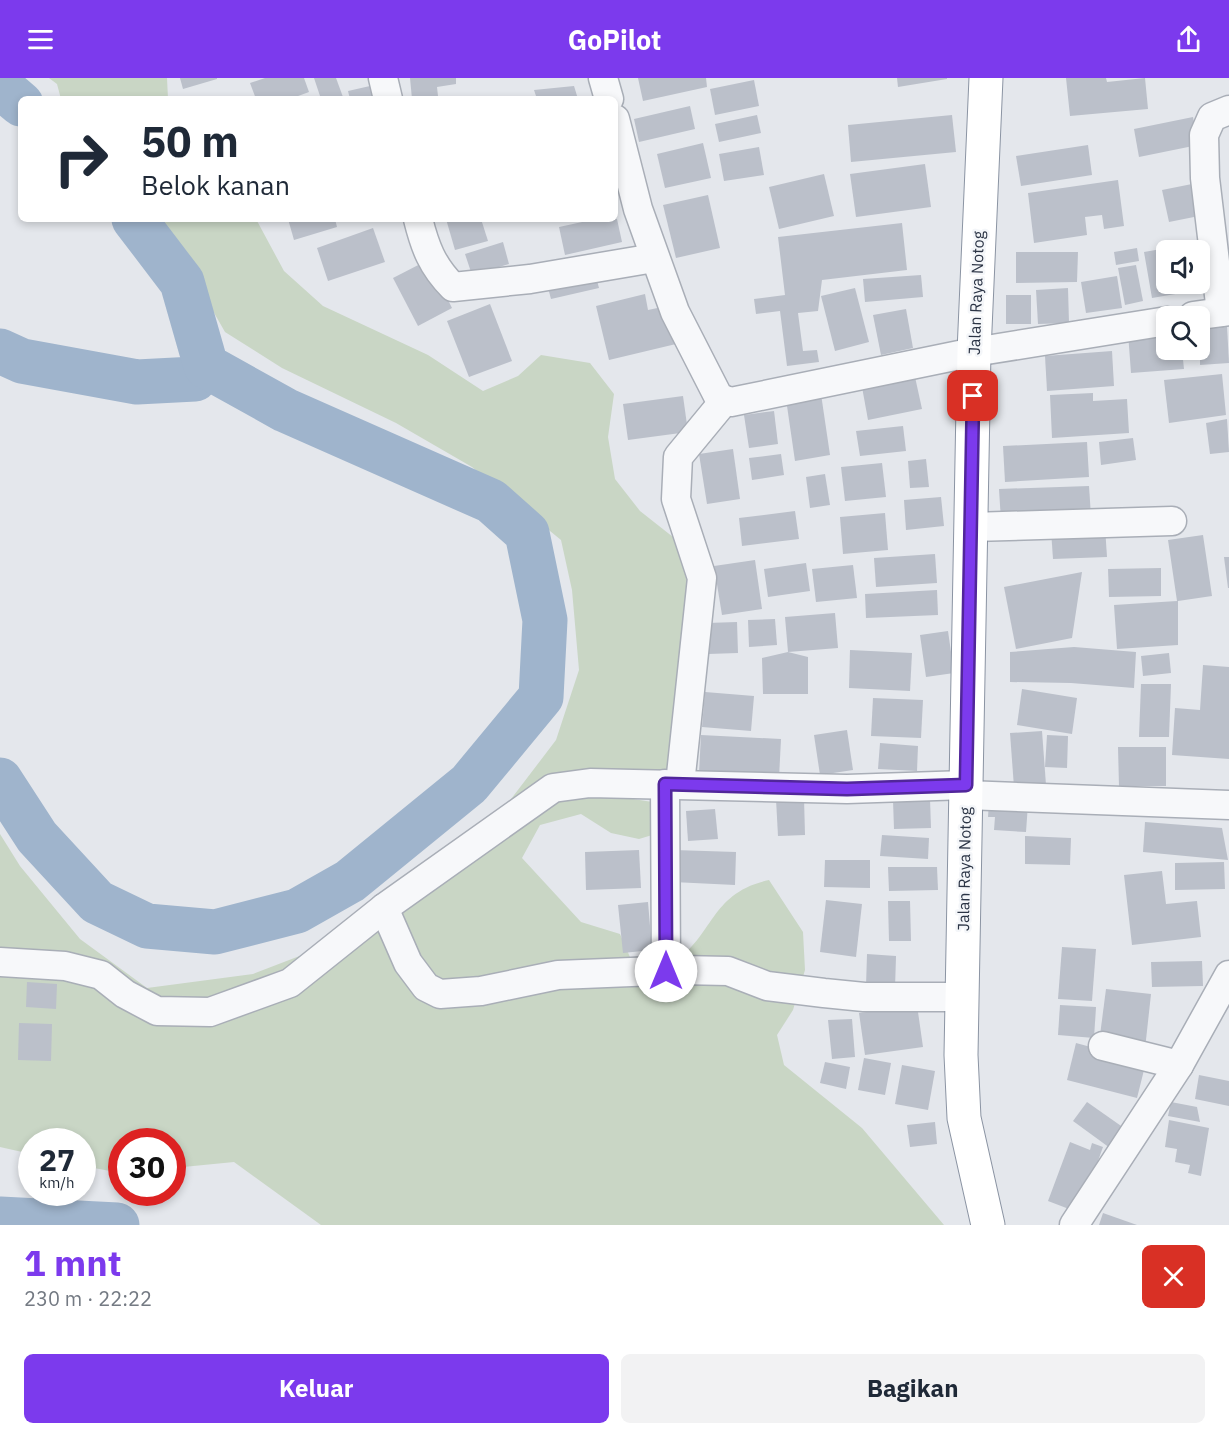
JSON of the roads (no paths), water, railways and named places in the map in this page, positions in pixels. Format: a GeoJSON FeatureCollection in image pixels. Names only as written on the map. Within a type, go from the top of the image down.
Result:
{"type":"FeatureCollection","features":[{"type":"Feature","properties":{"kind":"highway","name":"Jalan Raya Notog"},"geometry":{"type":"LineString","coordinates":[[986,78],[974,352],[962,997],[964,1118],[988,1225]]}},
{"type":"Feature","properties":{"kind":"street"},"geometry":{"type":"LineString","coordinates":[[383,78],[387,96]]}},
{"type":"Feature","properties":{"kind":"street"},"geometry":{"type":"LineString","coordinates":[[603,78],[608,96]]}},
{"type":"Feature","properties":{"kind":"street"},"geometry":{"type":"LineString","coordinates":[[1210,313],[1225,311],[1205,178],[1204,135],[1212,117],[1229,110]]}},
{"type":"Feature","properties":{"kind":"street"},"geometry":{"type":"LineString","coordinates":[[618,131],[638,209],[654,258],[675,312],[719,398],[731,402],[974,352],[1156,323]]}},
{"type":"Feature","properties":{"kind":"street"},"geometry":{"type":"LineString","coordinates":[[419,222],[426,251],[437,271],[453,286],[530,279],[654,258]]}},
{"type":"Feature","properties":{"kind":"street"},"geometry":{"type":"LineString","coordinates":[[666,971],[672,784],[702,578],[676,500],[678,457],[725,400]]}},
{"type":"Feature","properties":{"kind":"street"},"geometry":{"type":"LineString","coordinates":[[972,527],[1172,521]]}},
{"type":"Feature","properties":{"kind":"street"},"geometry":{"type":"LineString","coordinates":[[0,962],[65,966],[101,975],[125,994],[157,1011],[210,1012],[290,983],[384,908],[553,788],[590,783],[966,790],[1229,805]]}},
{"type":"Feature","properties":{"kind":"street"},"geometry":{"type":"LineString","coordinates":[[384,908],[408,963],[426,987],[440,994],[481,991],[558,975],[728,971],[767,986],[825,993],[962,997]]}},
{"type":"Feature","properties":{"kind":"street"},"geometry":{"type":"LineString","coordinates":[[1074,1225],[1179,1065],[1228,978]]}},
{"type":"Feature","properties":{"kind":"street"},"geometry":{"type":"LineString","coordinates":[[1103,1046],[1179,1065]]}},
{"type":"Feature","properties":{"kind":"waterway"},"geometry":{"type":"LineString","coordinates":[[0,86],[18,101]]}},
{"type":"Feature","properties":{"kind":"waterway"},"geometry":{"type":"LineString","coordinates":[[0,780],[37,837],[97,902],[147,926],[215,932],[297,911],[350,881],[469,784],[541,697],[545,620],[527,533],[491,501],[285,410],[206,366],[182,282],[136,222]]}},
{"type":"Feature","properties":{"kind":"waterway"},"geometry":{"type":"LineString","coordinates":[[0,351],[22,361],[137,382],[195,379],[206,366]]}},
{"type":"Feature","properties":{"kind":"waterway"},"geometry":{"type":"LineString","coordinates":[[0,1219],[117,1225]]}}]}
